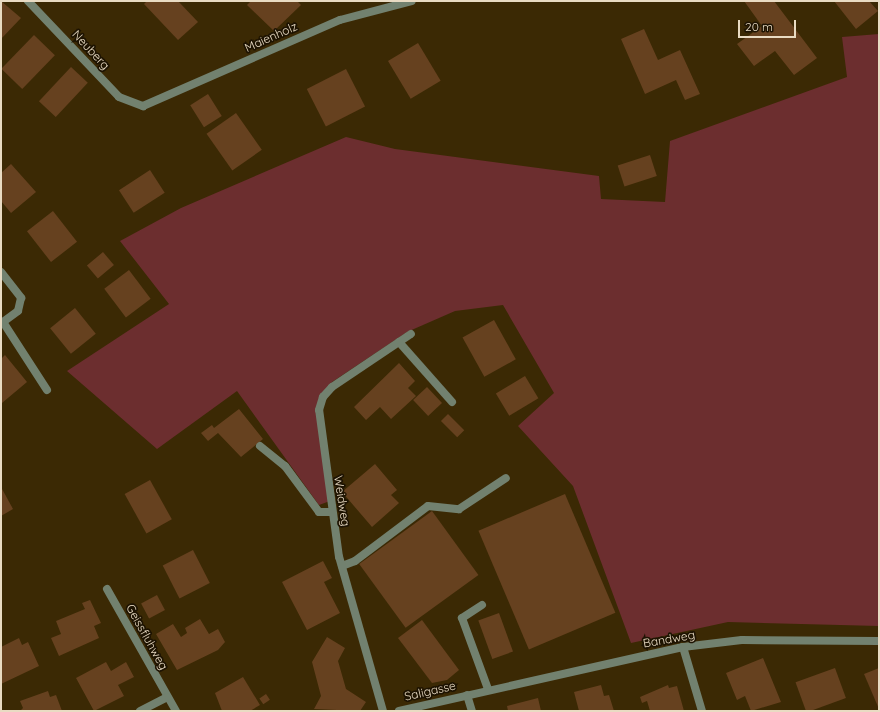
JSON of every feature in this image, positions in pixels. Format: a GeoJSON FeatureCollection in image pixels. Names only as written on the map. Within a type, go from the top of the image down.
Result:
{"type":"FeatureCollection","features":[{"type":"Feature","properties":{"kind":"street","name":"Neuberg"},"geometry":{"type":"LineString","coordinates":[[28,1],[119,98],[143,106]]}},
{"type":"Feature","properties":{"kind":"street","name":"Maienholz"},"geometry":{"type":"LineString","coordinates":[[143,106],[340,20],[412,1]]}},
{"type":"Feature","properties":{"kind":"street"},"geometry":{"type":"LineString","coordinates":[[1,272],[22,298],[18,311],[3,322],[48,390]]}},
{"type":"Feature","properties":{"kind":"street","name":"Weidweg"},"geometry":{"type":"LineString","coordinates":[[383,711],[342,566],[320,437],[319,410],[323,396],[411,334]]}},
{"type":"Feature","properties":{"kind":"street"},"geometry":{"type":"LineString","coordinates":[[399,342],[452,402]]}},
{"type":"Feature","properties":{"kind":"street"},"geometry":{"type":"LineString","coordinates":[[260,446],[285,466],[319,512],[332,512]]}},
{"type":"Feature","properties":{"kind":"street"},"geometry":{"type":"LineString","coordinates":[[342,566],[355,561],[428,506],[459,509],[506,478]]}},
{"type":"Feature","properties":{"kind":"street","name":"Geissfluhweg"},"geometry":{"type":"LineString","coordinates":[[107,589],[176,711]]}},
{"type":"Feature","properties":{"kind":"street"},"geometry":{"type":"LineString","coordinates":[[482,605],[462,618],[488,689]]}},
{"type":"Feature","properties":{"kind":"street","name":"Bandweg"},"geometry":{"type":"LineString","coordinates":[[467,695],[488,689],[683,647],[742,640],[879,641]]}},
{"type":"Feature","properties":{"kind":"street"},"geometry":{"type":"LineString","coordinates":[[683,647],[702,711]]}},
{"type":"Feature","properties":{"kind":"street"},"geometry":{"type":"LineString","coordinates":[[467,695],[472,711]]}},
{"type":"Feature","properties":{"kind":"street","name":"Saligasse"},"geometry":{"type":"LineString","coordinates":[[399,711],[467,695]]}},
{"type":"Feature","properties":{"kind":"street"},"geometry":{"type":"LineString","coordinates":[[140,711],[167,697]]}},
{"type":"Feature","properties":{"kind":"shaded area"},"geometry":{"type":"Polygon","coordinates":[[[879,34],[879,626],[728,622],[631,643],[573,486],[518,426],[554,393],[503,305],[455,311],[407,332],[332,382],[319,410],[330,501],[319,505],[237,391],[157,449],[67,371],[169,304],[120,241],[181,208],[346,137],[395,149],[599,176],[601,199],[665,202],[670,141],[847,77],[842,37],[879,34]]]}},
{"type":"Feature","properties":{"kind":"building"},"geometry":{"type":"Polygon","coordinates":[[[1,1],[21,18],[1,39],[1,1]]]}},
{"type":"Feature","properties":{"kind":"building"},"geometry":{"type":"Polygon","coordinates":[[[147,1],[178,1],[198,22],[178,40],[144,4],[147,1]]]}},
{"type":"Feature","properties":{"kind":"building"},"geometry":{"type":"Polygon","coordinates":[[[251,1],[297,1],[301,5],[274,31],[247,5],[251,1]]]}},
{"type":"Feature","properties":{"kind":"building"},"geometry":{"type":"Polygon","coordinates":[[[744,1],[774,1],[817,58],[794,75],[775,51],[754,66],[737,44],[762,26],[744,1]]]}},
{"type":"Feature","properties":{"kind":"building"},"geometry":{"type":"Polygon","coordinates":[[[834,1],[869,1],[878,11],[856,29],[834,1]]]}},
{"type":"Feature","properties":{"kind":"building"},"geometry":{"type":"Polygon","coordinates":[[[644,29],[658,60],[680,50],[700,94],[685,100],[676,80],[645,94],[621,39],[644,29]]]}},
{"type":"Feature","properties":{"kind":"building"},"geometry":{"type":"Polygon","coordinates":[[[34,35],[55,55],[22,89],[1,69],[34,35]]]}},
{"type":"Feature","properties":{"kind":"building"},"geometry":{"type":"Polygon","coordinates":[[[418,43],[441,81],[411,99],[388,61],[418,43]]]}},
{"type":"Feature","properties":{"kind":"building"},"geometry":{"type":"Polygon","coordinates":[[[71,67],[88,83],[56,117],[39,101],[71,67]]]}},
{"type":"Feature","properties":{"kind":"building"},"geometry":{"type":"Polygon","coordinates":[[[346,69],[365,106],[326,126],[307,89],[346,69]]]}},
{"type":"Feature","properties":{"kind":"building"},"geometry":{"type":"Polygon","coordinates":[[[208,94],[222,116],[204,127],[190,105],[208,94]]]}},
{"type":"Feature","properties":{"kind":"building"},"geometry":{"type":"Polygon","coordinates":[[[236,113],[262,150],[232,171],[207,134],[236,113]]]}},
{"type":"Feature","properties":{"kind":"building"},"geometry":{"type":"Polygon","coordinates":[[[650,155],[657,176],[624,186],[618,166],[650,155]]]}},
{"type":"Feature","properties":{"kind":"building"},"geometry":{"type":"Polygon","coordinates":[[[11,164],[36,192],[11,213],[1,201],[1,173],[11,164]]]}},
{"type":"Feature","properties":{"kind":"building"},"geometry":{"type":"Polygon","coordinates":[[[150,170],[165,193],[134,213],[119,190],[150,170]]]}},
{"type":"Feature","properties":{"kind":"building"},"geometry":{"type":"Polygon","coordinates":[[[53,211],[77,242],[51,262],[27,231],[53,211]]]}},
{"type":"Feature","properties":{"kind":"building"},"geometry":{"type":"Polygon","coordinates":[[[103,252],[114,265],[98,279],[87,265],[103,252]]]}},
{"type":"Feature","properties":{"kind":"building"},"geometry":{"type":"Polygon","coordinates":[[[129,270],[151,299],[126,317],[104,289],[129,270]]]}},
{"type":"Feature","properties":{"kind":"building"},"geometry":{"type":"Polygon","coordinates":[[[75,308],[96,334],[71,354],[50,328],[75,308]]]}},
{"type":"Feature","properties":{"kind":"building"},"geometry":{"type":"Polygon","coordinates":[[[494,320],[516,359],[484,377],[463,337],[494,320]]]}},
{"type":"Feature","properties":{"kind":"building"},"geometry":{"type":"Polygon","coordinates":[[[5,355],[27,382],[2,403],[1,359],[5,355]]]}},
{"type":"Feature","properties":{"kind":"building"},"geometry":{"type":"Polygon","coordinates":[[[399,363],[415,381],[408,388],[416,396],[391,419],[380,407],[366,420],[354,407],[399,363]]]}},
{"type":"Feature","properties":{"kind":"building"},"geometry":{"type":"Polygon","coordinates":[[[525,376],[538,398],[509,416],[496,394],[525,376]]]}},
{"type":"Feature","properties":{"kind":"building"},"geometry":{"type":"Polygon","coordinates":[[[427,387],[442,403],[428,416],[413,400],[427,387]]]}},
{"type":"Feature","properties":{"kind":"building"},"geometry":{"type":"Polygon","coordinates":[[[239,409],[263,439],[241,457],[218,433],[208,441],[201,433],[212,425],[214,428],[239,409]]]}},
{"type":"Feature","properties":{"kind":"building"},"geometry":{"type":"Polygon","coordinates":[[[448,414],[464,430],[457,437],[441,421],[448,414]]]}},
{"type":"Feature","properties":{"kind":"building"},"geometry":{"type":"Polygon","coordinates":[[[375,464],[397,490],[391,495],[399,503],[372,527],[342,492],[375,464]]]}},
{"type":"Feature","properties":{"kind":"building"},"geometry":{"type":"Polygon","coordinates":[[[150,480],[172,519],[146,533],[125,494],[150,480]]]}},
{"type":"Feature","properties":{"kind":"building"},"geometry":{"type":"Polygon","coordinates":[[[1,487],[13,509],[1,516],[1,487]]]}},
{"type":"Feature","properties":{"kind":"building"},"geometry":{"type":"Polygon","coordinates":[[[565,494],[615,613],[529,649],[478,531],[565,494]]]}},
{"type":"Feature","properties":{"kind":"building"},"geometry":{"type":"Polygon","coordinates":[[[432,511],[478,575],[406,628],[359,564],[432,511]]]}},
{"type":"Feature","properties":{"kind":"building"},"geometry":{"type":"Polygon","coordinates":[[[193,550],[210,583],[180,598],[163,565],[193,550]]]}},
{"type":"Feature","properties":{"kind":"building"},"geometry":{"type":"Polygon","coordinates":[[[323,561],[332,578],[324,582],[340,613],[307,630],[282,582],[323,561]]]}},
{"type":"Feature","properties":{"kind":"building"},"geometry":{"type":"Polygon","coordinates":[[[157,595],[165,610],[149,618],[141,603],[157,595]]]}},
{"type":"Feature","properties":{"kind":"building"},"geometry":{"type":"Polygon","coordinates":[[[90,600],[101,623],[94,626],[99,638],[59,656],[51,638],[61,634],[56,621],[85,609],[82,603],[90,600]]]}},
{"type":"Feature","properties":{"kind":"building"},"geometry":{"type":"Polygon","coordinates":[[[499,613],[513,652],[492,659],[478,621],[499,613]]]}},
{"type":"Feature","properties":{"kind":"building"},"geometry":{"type":"Polygon","coordinates":[[[200,619],[209,634],[218,629],[225,642],[218,650],[177,670],[156,634],[173,624],[181,637],[187,633],[185,628],[200,619]]]}},
{"type":"Feature","properties":{"kind":"building"},"geometry":{"type":"Polygon","coordinates":[[[422,620],[459,670],[447,680],[432,683],[398,638],[422,620]]]}},
{"type":"Feature","properties":{"kind":"building"},"geometry":{"type":"Polygon","coordinates":[[[327,637],[345,648],[338,661],[346,689],[366,702],[360,711],[314,709],[321,696],[312,662],[327,637]]]}},
{"type":"Feature","properties":{"kind":"building"},"geometry":{"type":"Polygon","coordinates":[[[19,638],[22,645],[28,642],[39,666],[1,684],[1,647],[19,638]]]}},
{"type":"Feature","properties":{"kind":"building"},"geometry":{"type":"Polygon","coordinates":[[[763,658],[781,702],[751,711],[745,696],[737,700],[726,673],[763,658]]]}},
{"type":"Feature","properties":{"kind":"building"},"geometry":{"type":"Polygon","coordinates":[[[106,662],[111,671],[126,662],[134,677],[118,685],[124,696],[94,711],[76,678],[106,662]]]}},
{"type":"Feature","properties":{"kind":"building"},"geometry":{"type":"Polygon","coordinates":[[[835,668],[846,698],[810,711],[806,711],[796,682],[835,668]]]}},
{"type":"Feature","properties":{"kind":"building"},"geometry":{"type":"Polygon","coordinates":[[[879,668],[879,709],[864,674],[879,668]]]}},
{"type":"Feature","properties":{"kind":"building"},"geometry":{"type":"Polygon","coordinates":[[[243,677],[260,705],[250,711],[222,711],[215,693],[243,677]]]}},
{"type":"Feature","properties":{"kind":"building"},"geometry":{"type":"Polygon","coordinates":[[[601,685],[604,696],[609,695],[614,711],[579,711],[574,692],[601,685]]]}},
{"type":"Feature","properties":{"kind":"building"},"geometry":{"type":"Polygon","coordinates":[[[668,685],[669,688],[677,686],[684,711],[650,711],[647,701],[642,703],[640,697],[668,685]]]}},
{"type":"Feature","properties":{"kind":"building"},"geometry":{"type":"Polygon","coordinates":[[[48,691],[50,697],[56,695],[62,711],[20,711],[23,708],[20,701],[48,691]]]}},
{"type":"Feature","properties":{"kind":"building"},"geometry":{"type":"Polygon","coordinates":[[[266,694],[270,700],[263,704],[259,698],[266,694]]]}},
{"type":"Feature","properties":{"kind":"building"},"geometry":{"type":"Polygon","coordinates":[[[538,698],[541,711],[508,711],[507,706],[538,698]]]}}]}
